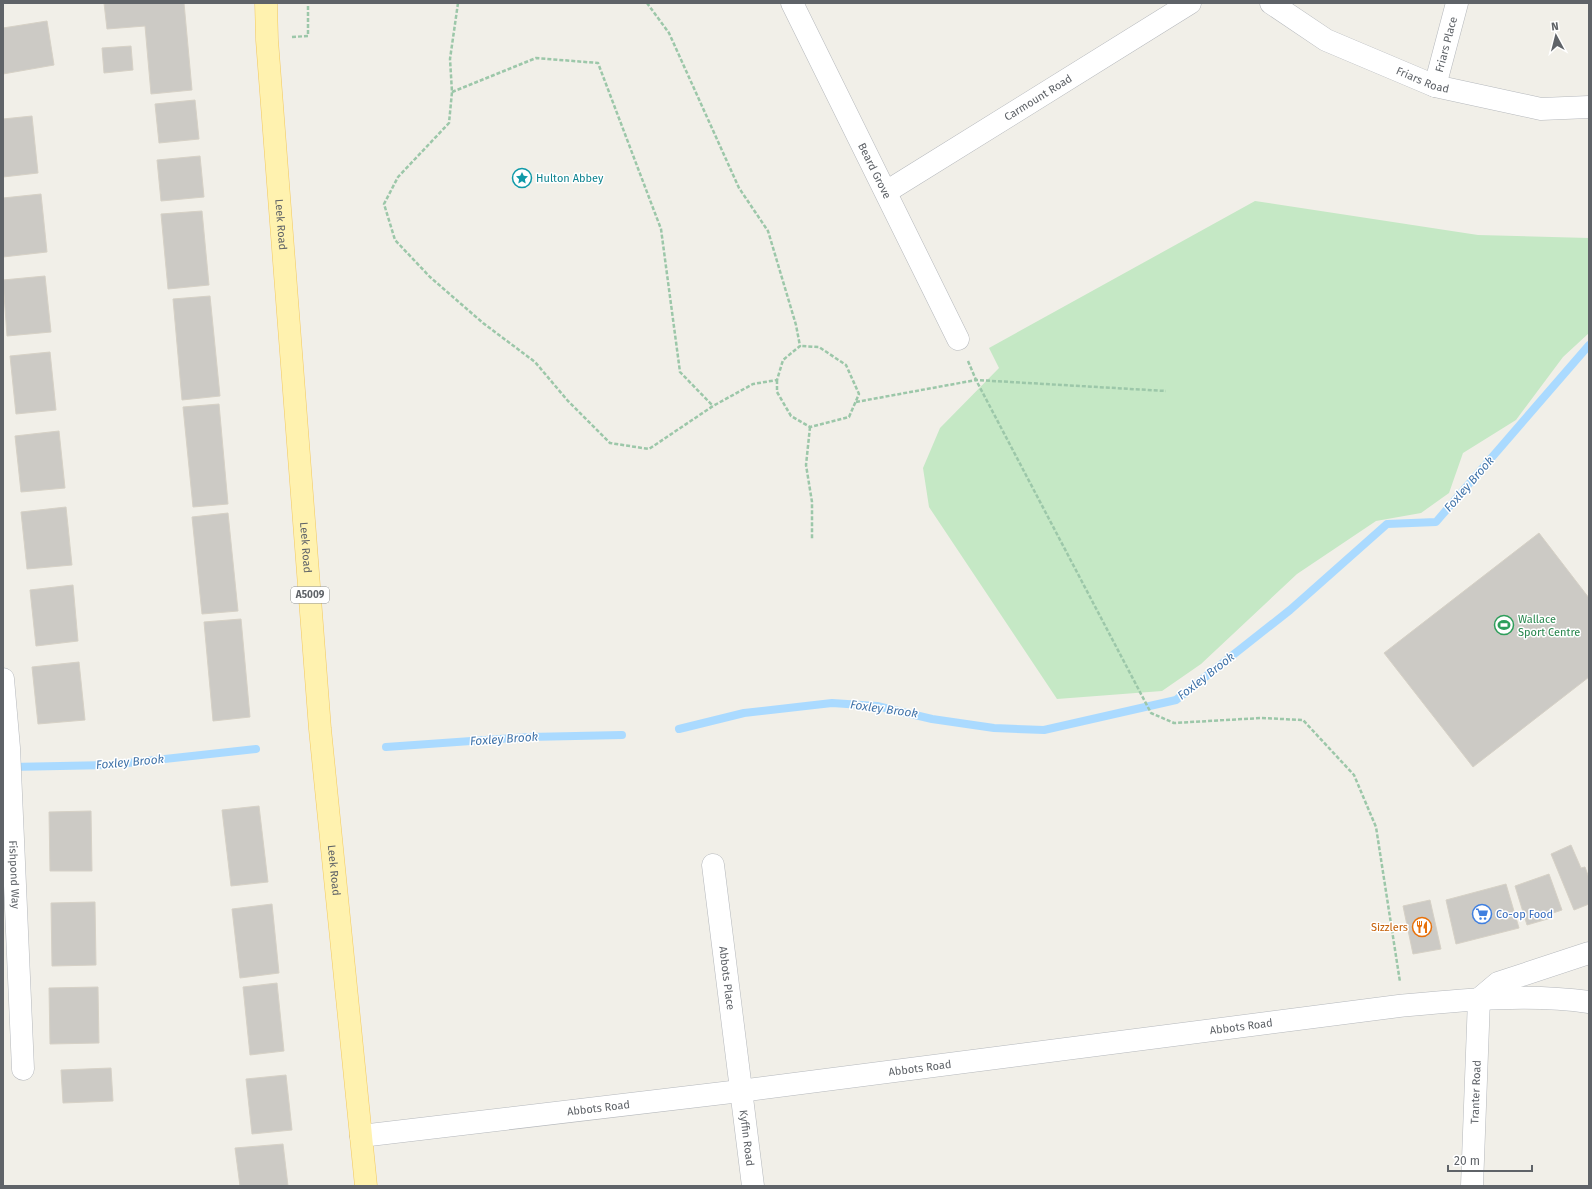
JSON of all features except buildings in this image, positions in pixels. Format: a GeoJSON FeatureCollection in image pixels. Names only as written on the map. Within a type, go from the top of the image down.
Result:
{"type":"FeatureCollection","features":[{"type":"Feature","properties":{"kind":"main road","name":"Leek Road"},"geometry":{"type":"LineString","coordinates":[[266,3],[267,40],[320,729],[366,1186]]}},
{"type":"Feature","properties":{"kind":"street","name":"Beard Grove"},"geometry":{"type":"LineString","coordinates":[[792,3],[958,339]]}},
{"type":"Feature","properties":{"kind":"street","name":"Carmount Road"},"geometry":{"type":"LineString","coordinates":[[886,192],[1190,3]]}},
{"type":"Feature","properties":{"kind":"street","name":"Friars Road"},"geometry":{"type":"LineString","coordinates":[[1271,3],[1326,40],[1435,86],[1541,109],[1589,107]]}},
{"type":"Feature","properties":{"kind":"street","name":"Friars Place"},"geometry":{"type":"LineString","coordinates":[[1435,86],[1457,3]]}},
{"type":"Feature","properties":{"kind":"street","name":"Fishpond Way"},"geometry":{"type":"LineString","coordinates":[[3,679],[11,781],[22,1069]]}},
{"type":"Feature","properties":{"kind":"street","name":"Abbots Place"},"geometry":{"type":"LineString","coordinates":[[713,865],[740,1091]]}},
{"type":"Feature","properties":{"kind":"street"},"geometry":{"type":"LineString","coordinates":[[1479,999],[1498,982],[1589,953]]}},
{"type":"Feature","properties":{"kind":"street","name":"Abbots Road"},"geometry":{"type":"LineString","coordinates":[[361,1136],[740,1091],[1399,1006],[1479,999],[1543,998],[1589,1002]]}},
{"type":"Feature","properties":{"kind":"street","name":"Tranter Road"},"geometry":{"type":"LineString","coordinates":[[1472,1186],[1479,999]]}},
{"type":"Feature","properties":{"kind":"street","name":"Kyffin Road"},"geometry":{"type":"LineString","coordinates":[[740,1091],[752,1186]]}},
{"type":"Feature","properties":{"kind":"path"},"geometry":{"type":"LineString","coordinates":[[267,40],[308,36],[308,3]]}},
{"type":"Feature","properties":{"kind":"path"},"geometry":{"type":"LineString","coordinates":[[458,3],[450,58],[452,92],[449,123],[398,177],[384,204],[395,240],[430,277],[453,298],[534,362],[568,401],[610,443],[649,449],[713,406],[753,384],[777,380]]}},
{"type":"Feature","properties":{"kind":"path"},"geometry":{"type":"LineString","coordinates":[[647,3],[669,33],[738,188],[768,231],[796,325],[800,346]]}},
{"type":"Feature","properties":{"kind":"path"},"geometry":{"type":"LineString","coordinates":[[452,92],[536,58],[598,63],[661,229],[680,372],[713,406]]}},
{"type":"Feature","properties":{"kind":"path"},"geometry":{"type":"LineString","coordinates":[[958,339],[976,380],[1151,713],[1174,723],[1261,718],[1303,720],[1354,775],[1376,827],[1400,978],[1399,1006]]}},
{"type":"Feature","properties":{"kind":"path"},"geometry":{"type":"LineString","coordinates":[[800,346],[819,347],[846,365],[859,394],[848,416],[810,427],[791,416],[777,392],[777,380],[783,360],[800,346]]}},
{"type":"Feature","properties":{"kind":"path"},"geometry":{"type":"LineString","coordinates":[[856,402],[901,395],[976,380],[1166,391]]}},
{"type":"Feature","properties":{"kind":"path"},"geometry":{"type":"LineString","coordinates":[[810,427],[806,465],[812,502],[812,540]]}},
{"type":"Feature","properties":{"kind":"green space"},"geometry":{"type":"Polygon","coordinates":[[[1255,201],[1478,235],[1589,238],[1589,333],[1563,357],[1516,420],[1463,453],[1449,493],[1421,513],[1376,521],[1297,574],[1201,664],[1162,691],[1057,699],[929,507],[923,468],[940,428],[999,368],[989,348],[1255,201]]]}},
{"type":"Feature","properties":{"kind":"waterway","name":"Foxley Brook"},"geometry":{"type":"LineString","coordinates":[[679,729],[744,713],[832,703],[877,706],[932,719],[994,728],[1044,730],[1176,700],[1290,610],[1387,524],[1436,522],[1589,345]]}},
{"type":"Feature","properties":{"kind":"waterway","name":"Foxley Brook"},"geometry":{"type":"LineString","coordinates":[[386,747],[529,737],[622,735]]}},
{"type":"Feature","properties":{"kind":"waterway","name":"Foxley Brook"},"geometry":{"type":"LineString","coordinates":[[10,767],[110,765],[256,749]]}},
{"type":"Feature","properties":{"kind":"place","name":"Hulton Abbey"},"geometry":{"type":"Point","coordinates":[522,178]}},
{"type":"Feature","properties":{"kind":"place","name":"Wallace Sport Centre"},"geometry":{"type":"Point","coordinates":[1504,625]}},
{"type":"Feature","properties":{"kind":"place","name":"Co-op Food"},"geometry":{"type":"Point","coordinates":[1482,914]}},
{"type":"Feature","properties":{"kind":"place","name":"Sizzlers"},"geometry":{"type":"Point","coordinates":[1422,927]}}]}
